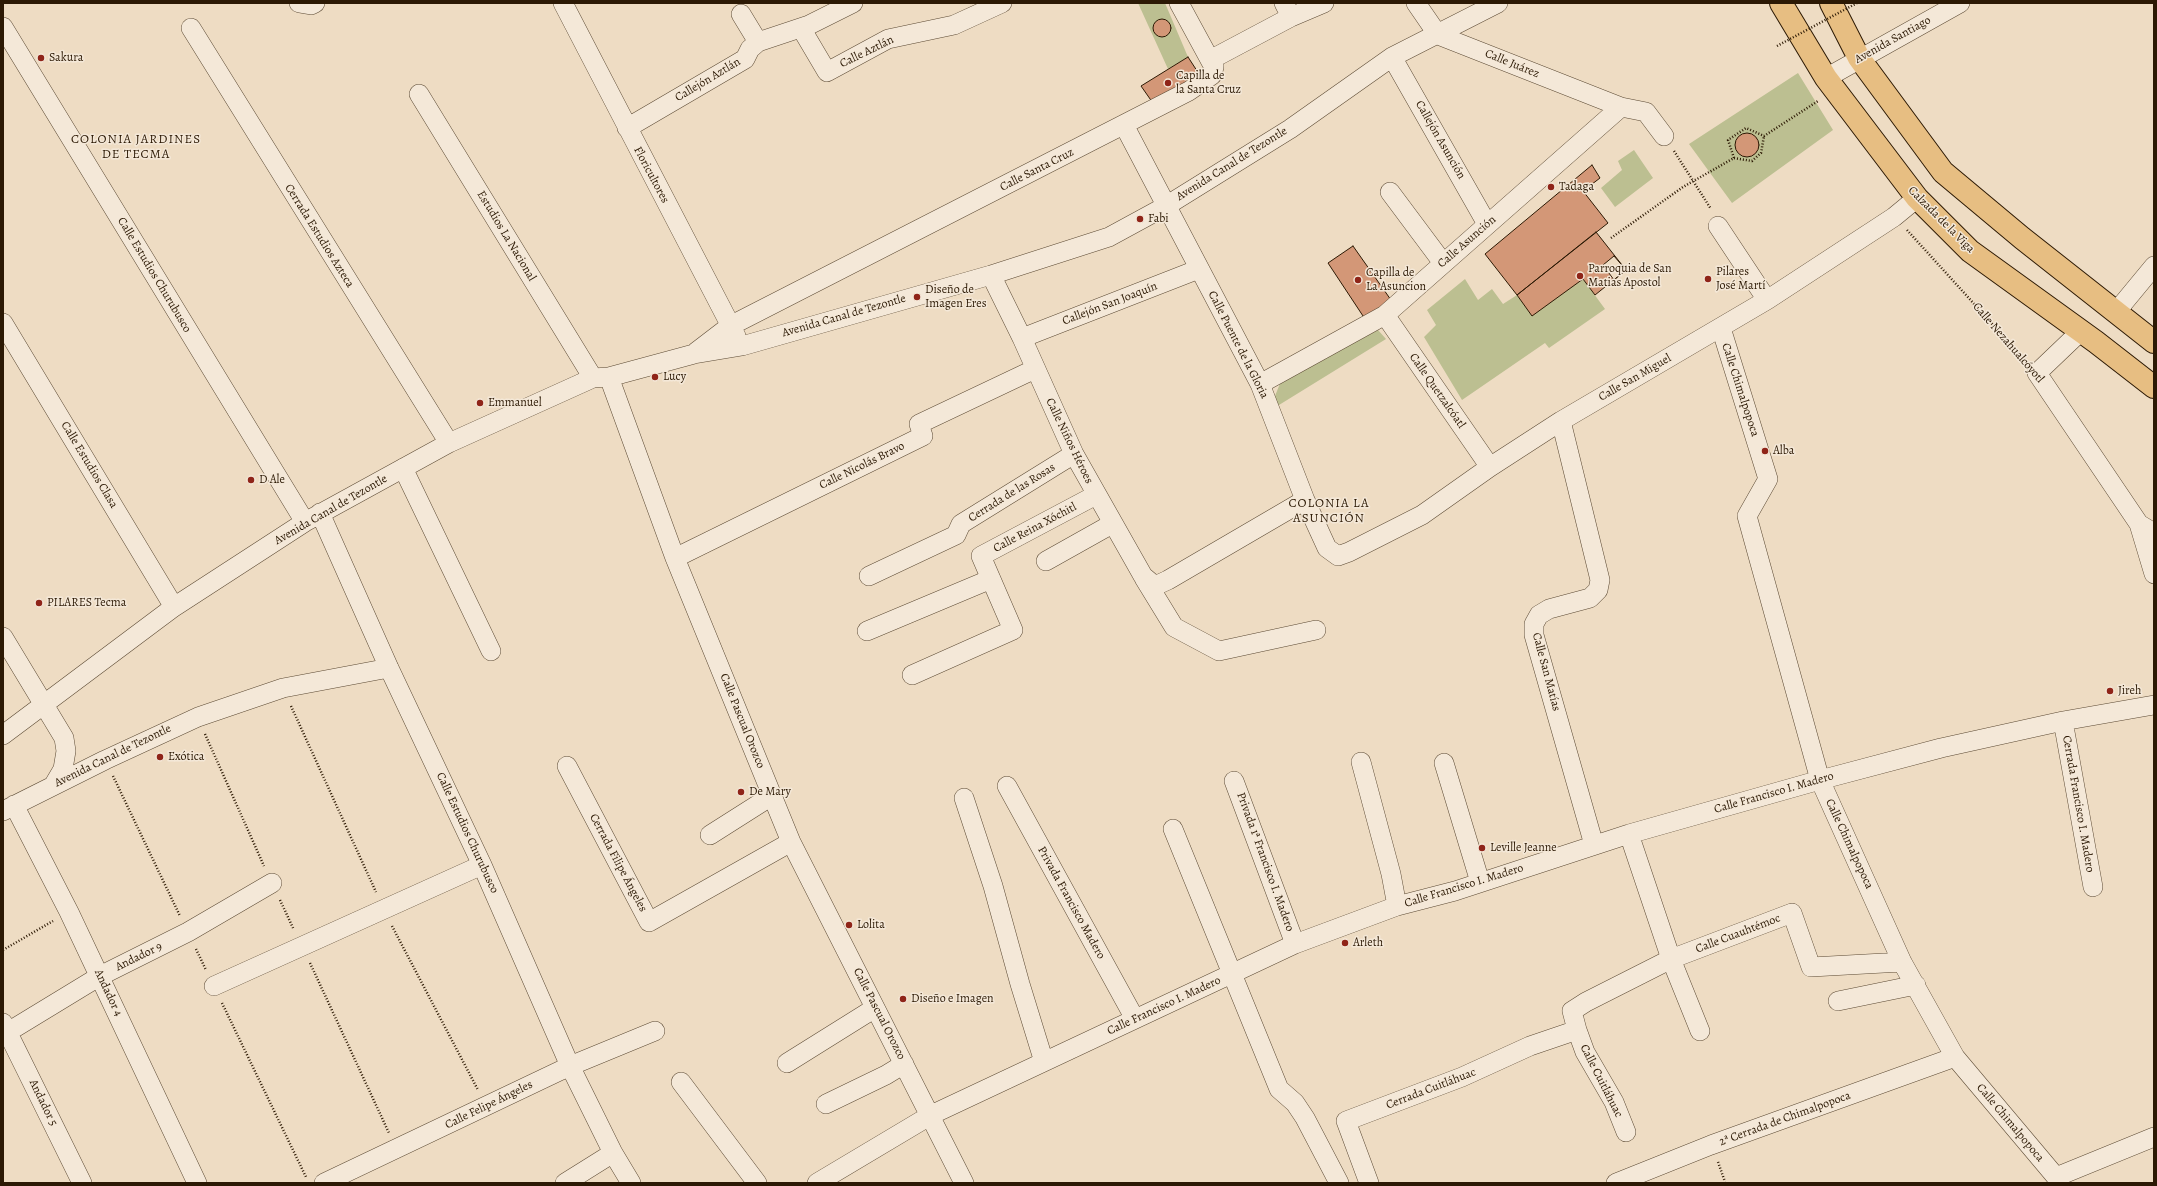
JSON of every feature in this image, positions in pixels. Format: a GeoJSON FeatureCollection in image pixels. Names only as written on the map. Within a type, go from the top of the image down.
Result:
{"type":"FeatureCollection","features":[{"type":"Feature","properties":{"kind":"main road","name":"Calzada de la Viga"},"geometry":{"type":"LineString","coordinates":[[1781,3],[1830,84],[1917,198],[1970,251],[2130,367],[2154,387]]}},
{"type":"Feature","properties":{"kind":"main road"},"geometry":{"type":"LineString","coordinates":[[1831,3],[1859,58],[1943,172],[2022,238],[2153,341],[2130,367]]}},
{"type":"Feature","properties":{"kind":"street"},"geometry":{"type":"LineString","coordinates":[[299,3],[311,5],[315,3]]}},
{"type":"Feature","properties":{"kind":"street"},"geometry":{"type":"LineString","coordinates":[[741,14],[758,42],[801,28],[853,3]]}},
{"type":"Feature","properties":{"kind":"street","name":"Calle Aztlán"},"geometry":{"type":"LineString","coordinates":[[801,28],[827,72],[888,39],[954,25],[1002,3]]}},
{"type":"Feature","properties":{"kind":"street"},"geometry":{"type":"LineString","coordinates":[[1179,3],[1210,60],[1288,10],[1324,3]]}},
{"type":"Feature","properties":{"kind":"street"},"geometry":{"type":"LineString","coordinates":[[1416,3],[1438,35]]}},
{"type":"Feature","properties":{"kind":"street","name":"Avenida Canal de Tezontle"},"geometry":{"type":"LineString","coordinates":[[3,734],[174,607],[313,518],[448,444],[601,378],[694,354],[742,346],[991,275],[1109,237],[1166,206],[1290,129],[1392,57],[1438,35],[1498,3]]}},
{"type":"Feature","properties":{"kind":"street","name":"Avenida Santiago"},"geometry":{"type":"LineString","coordinates":[[1830,84],[1859,58],[1960,3]]}},
{"type":"Feature","properties":{"kind":"street","name":"Floricultores"},"geometry":{"type":"LineString","coordinates":[[566,4],[627,128],[730,326],[742,346]]}},
{"type":"Feature","properties":{"kind":"street","name":"Calle Estudios Churubusco"},"geometry":{"type":"LineString","coordinates":[[3,27],[313,518],[389,668],[482,865],[570,1066],[613,1153],[631,1183]]}},
{"type":"Feature","properties":{"kind":"street","name":"Cerrada Estudios Azteca"},"geometry":{"type":"LineString","coordinates":[[190,28],[448,444]]}},
{"type":"Feature","properties":{"kind":"street","name":"Calle Juárez"},"geometry":{"type":"LineString","coordinates":[[1438,35],[1621,107],[1646,112],[1664,136]]}},
{"type":"Feature","properties":{"kind":"street","name":"Callejón Aztlán"},"geometry":{"type":"LineString","coordinates":[[627,128],[745,59],[750,50],[758,42]]}},
{"type":"Feature","properties":{"kind":"street","name":"Callejón Asunción"},"geometry":{"type":"LineString","coordinates":[[1392,57],[1487,224]]}},
{"type":"Feature","properties":{"kind":"street","name":"Calle Santa Cruz"},"geometry":{"type":"LineString","coordinates":[[730,326],[1124,126],[1189,91],[1212,75],[1214,67],[1210,60]]}},
{"type":"Feature","properties":{"kind":"street","name":"Estudios La Nacional"},"geometry":{"type":"LineString","coordinates":[[419,94],[601,378]]}},
{"type":"Feature","properties":{"kind":"street","name":"Calle Asunción"},"geometry":{"type":"LineString","coordinates":[[1260,384],[1385,315],[1621,107]]}},
{"type":"Feature","properties":{"kind":"street","name":"Calle Puente de la Gloria"},"geometry":{"type":"LineString","coordinates":[[1124,126],[1260,384],[1305,500],[1327,548],[1338,556],[1350,552]]}},
{"type":"Feature","properties":{"kind":"street"},"geometry":{"type":"LineString","coordinates":[[1390,192],[1443,263]]}},
{"type":"Feature","properties":{"kind":"street","name":"Calle San Miguel"},"geometry":{"type":"LineString","coordinates":[[1350,552],[1422,515],[1490,467],[1561,421],[1767,300],[1894,217],[1917,198]]}},
{"type":"Feature","properties":{"kind":"street"},"geometry":{"type":"LineString","coordinates":[[1718,226],[1767,300]]}},
{"type":"Feature","properties":{"kind":"street"},"geometry":{"type":"LineString","coordinates":[[2116,312],[2154,266]]}},
{"type":"Feature","properties":{"kind":"street","name":"Callejón San Joaquín"},"geometry":{"type":"LineString","coordinates":[[1022,338],[1199,269]]}},
{"type":"Feature","properties":{"kind":"street","name":"Calle Niños Héroes"},"geometry":{"type":"LineString","coordinates":[[991,275],[1022,338],[1074,454],[1112,524],[1174,627],[1219,651],[1316,630]]}},
{"type":"Feature","properties":{"kind":"street","name":"Calle Quetzalcóatl"},"geometry":{"type":"LineString","coordinates":[[1385,315],[1490,467]]}},
{"type":"Feature","properties":{"kind":"street","name":"Calle Estudios Clasa"},"geometry":{"type":"LineString","coordinates":[[3,323],[174,607]]}},
{"type":"Feature","properties":{"kind":"street","name":"Avenida Canal de Tezontle"},"geometry":{"type":"LineString","coordinates":[[694,354],[730,326]]}},
{"type":"Feature","properties":{"kind":"street","name":"Calle Chimalpopoca"},"geometry":{"type":"LineString","coordinates":[[1721,328],[1768,479],[1747,516],[1820,780],[1902,962],[1955,1057],[2057,1180]]}},
{"type":"Feature","properties":{"kind":"street"},"geometry":{"type":"LineString","coordinates":[[2037,373],[2081,331]]}},
{"type":"Feature","properties":{"kind":"street","name":"Calle Nicolás Bravo"},"geometry":{"type":"LineString","coordinates":[[674,558],[922,436],[919,424],[1035,369]]}},
{"type":"Feature","properties":{"kind":"street","name":"Calle Nezahualcóyotl"},"geometry":{"type":"LineString","coordinates":[[2037,373],[2146,528],[2154,574]]}},
{"type":"Feature","properties":{"kind":"street","name":"Calle Pascual Orozco"},"geometry":{"type":"LineString","coordinates":[[601,378],[791,842],[931,1115],[964,1183]]}},
{"type":"Feature","properties":{"kind":"street","name":"Calle San Matías"},"geometry":{"type":"LineString","coordinates":[[1561,421],[1600,580],[1598,590],[1590,598],[1549,609],[1539,615],[1534,624],[1534,635],[1594,845]]}},
{"type":"Feature","properties":{"kind":"street","name":"Cerrada de las Rosas"},"geometry":{"type":"LineString","coordinates":[[869,576],[956,535],[961,524],[1074,454]]}},
{"type":"Feature","properties":{"kind":"street"},"geometry":{"type":"LineString","coordinates":[[403,468],[492,651]]}},
{"type":"Feature","properties":{"kind":"street","name":"Calle Reina Xóchitl"},"geometry":{"type":"LineString","coordinates":[[912,675],[1013,630],[981,556],[1096,495]]}},
{"type":"Feature","properties":{"kind":"street"},"geometry":{"type":"LineString","coordinates":[[1143,576],[1155,586],[1168,580],[1305,500]]}},
{"type":"Feature","properties":{"kind":"street"},"geometry":{"type":"LineString","coordinates":[[1046,561],[1112,524]]}},
{"type":"Feature","properties":{"kind":"street"},"geometry":{"type":"LineString","coordinates":[[867,631],[991,580]]}},
{"type":"Feature","properties":{"kind":"street"},"geometry":{"type":"LineString","coordinates":[[3,637],[64,738],[66,751],[63,769],[52,786]]}},
{"type":"Feature","properties":{"kind":"street","name":"Avenida Canal de Tezontle"},"geometry":{"type":"LineString","coordinates":[[8,808],[157,734],[198,717],[283,688],[389,668]]}},
{"type":"Feature","properties":{"kind":"street","name":"Calle Francisco I. Madero"},"geometry":{"type":"LineString","coordinates":[[817,1183],[931,1115],[1295,944],[1397,906],[1480,882],[1629,834],[1820,780],[1941,748],[2063,721],[2154,705]]}},
{"type":"Feature","properties":{"kind":"street","name":"Cerrada Francisco I. Madero"},"geometry":{"type":"LineString","coordinates":[[2063,721],[2093,887]]}},
{"type":"Feature","properties":{"kind":"street"},"geometry":{"type":"LineString","coordinates":[[1361,762],[1391,874],[1397,906]]}},
{"type":"Feature","properties":{"kind":"street"},"geometry":{"type":"LineString","coordinates":[[1444,763],[1480,882]]}},
{"type":"Feature","properties":{"kind":"street","name":"Cerrada Filipe Ángeles"},"geometry":{"type":"LineString","coordinates":[[567,766],[648,922],[791,842]]}},
{"type":"Feature","properties":{"kind":"street","name":"Privada 1ª Francisco I. Madero"},"geometry":{"type":"LineString","coordinates":[[1234,780],[1295,944]]}},
{"type":"Feature","properties":{"kind":"street","name":"Privada Francisco Madero"},"geometry":{"type":"LineString","coordinates":[[1007,786],[1135,1019]]}},
{"type":"Feature","properties":{"kind":"street"},"geometry":{"type":"LineString","coordinates":[[710,835],[772,795]]}},
{"type":"Feature","properties":{"kind":"street"},"geometry":{"type":"LineString","coordinates":[[964,798],[994,886],[1020,984],[1044,1062]]}},
{"type":"Feature","properties":{"kind":"street","name":"Andador 4"},"geometry":{"type":"LineString","coordinates":[[8,808],[69,912],[197,1183]]}},
{"type":"Feature","properties":{"kind":"street"},"geometry":{"type":"LineString","coordinates":[[1173,828],[1279,1089],[1294,1103],[1305,1118],[1338,1183]]}},
{"type":"Feature","properties":{"kind":"street"},"geometry":{"type":"LineString","coordinates":[[1629,834],[1671,959],[1700,1031]]}},
{"type":"Feature","properties":{"kind":"street"},"geometry":{"type":"LineString","coordinates":[[214,986],[482,865]]}},
{"type":"Feature","properties":{"kind":"street","name":"Andador 9"},"geometry":{"type":"LineString","coordinates":[[5,1028],[100,976],[188,932],[272,883]]}},
{"type":"Feature","properties":{"kind":"street","name":"Calle Cuauhtémoc"},"geometry":{"type":"LineString","coordinates":[[1572,1010],[1671,959],[1792,913],[1811,967],[1902,962]]}},
{"type":"Feature","properties":{"kind":"street"},"geometry":{"type":"LineString","coordinates":[[1838,1001],[1916,986]]}},
{"type":"Feature","properties":{"kind":"street"},"geometry":{"type":"LineString","coordinates":[[787,1063],[875,1008]]}},
{"type":"Feature","properties":{"kind":"street","name":"Calle Cuitláhuac"},"geometry":{"type":"LineString","coordinates":[[1572,1010],[1585,1052],[1614,1102],[1626,1132]]}},
{"type":"Feature","properties":{"kind":"street","name":"Andador 5"},"geometry":{"type":"LineString","coordinates":[[5,1028],[82,1183]]}},
{"type":"Feature","properties":{"kind":"street","name":"Cerrada Cuitláhuac"},"geometry":{"type":"LineString","coordinates":[[1370,1183],[1346,1121],[1472,1073],[1530,1046],[1577,1030]]}},
{"type":"Feature","properties":{"kind":"street","name":"Calle Felipe Ángeles"},"geometry":{"type":"LineString","coordinates":[[324,1183],[570,1066],[655,1031]]}},
{"type":"Feature","properties":{"kind":"street","name":"2ª Cerrada de Chimalpopoca"},"geometry":{"type":"LineString","coordinates":[[1616,1183],[1711,1146],[1955,1057]]}},
{"type":"Feature","properties":{"kind":"street"},"geometry":{"type":"LineString","coordinates":[[826,1104],[886,1075],[904,1064]]}},
{"type":"Feature","properties":{"kind":"street"},"geometry":{"type":"LineString","coordinates":[[681,1082],[757,1183]]}},
{"type":"Feature","properties":{"kind":"street"},"geometry":{"type":"LineString","coordinates":[[2057,1180],[2154,1137]]}},
{"type":"Feature","properties":{"kind":"street"},"geometry":{"type":"LineString","coordinates":[[565,1183],[613,1153]]}},
{"type":"Feature","properties":{"kind":"path"},"geometry":{"type":"LineString","coordinates":[[1777,46],[1857,3]]}},
{"type":"Feature","properties":{"kind":"path"},"geometry":{"type":"LineString","coordinates":[[1611,238],[1694,180],[1734,158],[1752,161],[1762,153],[1764,136],[1830,84]]}},
{"type":"Feature","properties":{"kind":"path"},"geometry":{"type":"LineString","coordinates":[[1734,158],[1728,140],[1746,128],[1764,136]]}},
{"type":"Feature","properties":{"kind":"path"},"geometry":{"type":"LineString","coordinates":[[1664,136],[1709,204],[1718,226]]}},
{"type":"Feature","properties":{"kind":"path","name":"Calle Nezahualcóyotl"},"geometry":{"type":"LineString","coordinates":[[1894,217],[2037,373]]}},
{"type":"Feature","properties":{"kind":"path"},"geometry":{"type":"LineString","coordinates":[[3,950],[69,912]]}},
{"type":"Feature","properties":{"kind":"green space"},"geometry":{"type":"Polygon","coordinates":[[[1138,3],[1165,3],[1188,57],[1168,69],[1138,3]]]}},
{"type":"Feature","properties":{"kind":"green space"},"geometry":{"type":"Polygon","coordinates":[[[1798,73],[1833,130],[1732,203],[1689,144],[1798,73]]]}},
{"type":"Feature","properties":{"kind":"green space"},"geometry":{"type":"Polygon","coordinates":[[[1634,150],[1653,178],[1615,207],[1601,188],[1622,170],[1618,161],[1634,150]]]}},
{"type":"Feature","properties":{"kind":"green space"},"geometry":{"type":"Polygon","coordinates":[[[1465,279],[1478,300],[1492,289],[1503,304],[1517,295],[1532,315],[1583,279],[1605,309],[1549,348],[1545,343],[1462,400],[1424,337],[1436,325],[1427,310],[1465,279]]]}},
{"type":"Feature","properties":{"kind":"green space"},"geometry":{"type":"Polygon","coordinates":[[[1378,330],[1386,339],[1279,405],[1276,403],[1275,396],[1281,381],[1378,330]]]}},
{"type":"Feature","properties":{"kind":"building"},"geometry":{"type":"Polygon","coordinates":[[[1162,19],[1168,22],[1171,28],[1168,34],[1162,37],[1156,34],[1153,28],[1156,22],[1162,19]]]}},
{"type":"Feature","properties":{"kind":"building","name":"Capilla de la Santa Cruz"},"geometry":{"type":"Polygon","coordinates":[[[1188,57],[1201,77],[1155,106],[1141,86],[1188,57]]]}},
{"type":"Feature","properties":{"kind":"building"},"geometry":{"type":"Polygon","coordinates":[[[1747,133],[1755,137],[1759,145],[1755,153],[1747,157],[1739,153],[1735,145],[1739,137],[1747,133]]]}},
{"type":"Feature","properties":{"kind":"building"},"geometry":{"type":"Polygon","coordinates":[[[1592,165],[1600,178],[1583,191],[1608,223],[1517,295],[1485,254],[1592,165]]]}},
{"type":"Feature","properties":{"kind":"building","name":"Parroquia de San Matias Apostol"},"geometry":{"type":"Polygon","coordinates":[[[1596,232],[1626,270],[1595,295],[1583,279],[1532,316],[1517,295],[1596,232]]]}},
{"type":"Feature","properties":{"kind":"building","name":"Capilla de La Asuncion"},"geometry":{"type":"Polygon","coordinates":[[[1353,246],[1391,300],[1365,319],[1328,263],[1353,246]]]}},
{"type":"Feature","properties":{"kind":"building"},"geometry":{"type":"Polygon","coordinates":[[[1614,256],[1626,270],[1614,280],[1603,265],[1614,256]]]}},
{"type":"Feature","properties":{"kind":"place","name":"Sakura"},"geometry":{"type":"Point","coordinates":[41,58]}},
{"type":"Feature","properties":{"kind":"place","name":"Capilla de la Santa Cruz"},"geometry":{"type":"Point","coordinates":[1168,83]}},
{"type":"Feature","properties":{"kind":"place","name":"Tadaga"},"geometry":{"type":"Point","coordinates":[1551,187]}},
{"type":"Feature","properties":{"kind":"place","name":"Fabi"},"geometry":{"type":"Point","coordinates":[1140,219]}},
{"type":"Feature","properties":{"kind":"place","name":"Parroquia de San Matias Apostol"},"geometry":{"type":"Point","coordinates":[1580,276]}},
{"type":"Feature","properties":{"kind":"place","name":"Pilares José Martí"},"geometry":{"type":"Point","coordinates":[1708,279]}},
{"type":"Feature","properties":{"kind":"place","name":"Capilla de La Asuncion"},"geometry":{"type":"Point","coordinates":[1358,280]}},
{"type":"Feature","properties":{"kind":"place","name":"Diseño de Imagen Eres"},"geometry":{"type":"Point","coordinates":[917,297]}},
{"type":"Feature","properties":{"kind":"place","name":"Lucy"},"geometry":{"type":"Point","coordinates":[655,377]}},
{"type":"Feature","properties":{"kind":"place","name":"Emmanuel"},"geometry":{"type":"Point","coordinates":[480,403]}},
{"type":"Feature","properties":{"kind":"place","name":"Alba"},"geometry":{"type":"Point","coordinates":[1765,451]}},
{"type":"Feature","properties":{"kind":"place","name":"D Ale"},"geometry":{"type":"Point","coordinates":[251,480]}},
{"type":"Feature","properties":{"kind":"place","name":"PILARES Tecma"},"geometry":{"type":"Point","coordinates":[39,603]}},
{"type":"Feature","properties":{"kind":"place","name":"Jireh"},"geometry":{"type":"Point","coordinates":[2110,691]}},
{"type":"Feature","properties":{"kind":"place","name":"Exótica"},"geometry":{"type":"Point","coordinates":[160,757]}},
{"type":"Feature","properties":{"kind":"place","name":"De Mary"},"geometry":{"type":"Point","coordinates":[741,792]}},
{"type":"Feature","properties":{"kind":"place","name":"Leville Jeanne"},"geometry":{"type":"Point","coordinates":[1482,848]}},
{"type":"Feature","properties":{"kind":"place","name":"Lolita"},"geometry":{"type":"Point","coordinates":[849,925]}},
{"type":"Feature","properties":{"kind":"place","name":"Arleth"},"geometry":{"type":"Point","coordinates":[1345,943]}},
{"type":"Feature","properties":{"kind":"place","name":"Diseño e Imagen"},"geometry":{"type":"Point","coordinates":[903,999]}},
{"type":"Feature","properties":{"kind":"district","name":"COLONIA JARDINES DE TECMA"},"geometry":{"type":"Point","coordinates":[136,148]}},
{"type":"Feature","properties":{"kind":"district","name":"COLONIA LA ASUNCIÓN"},"geometry":{"type":"Point","coordinates":[1329,512]}}]}
